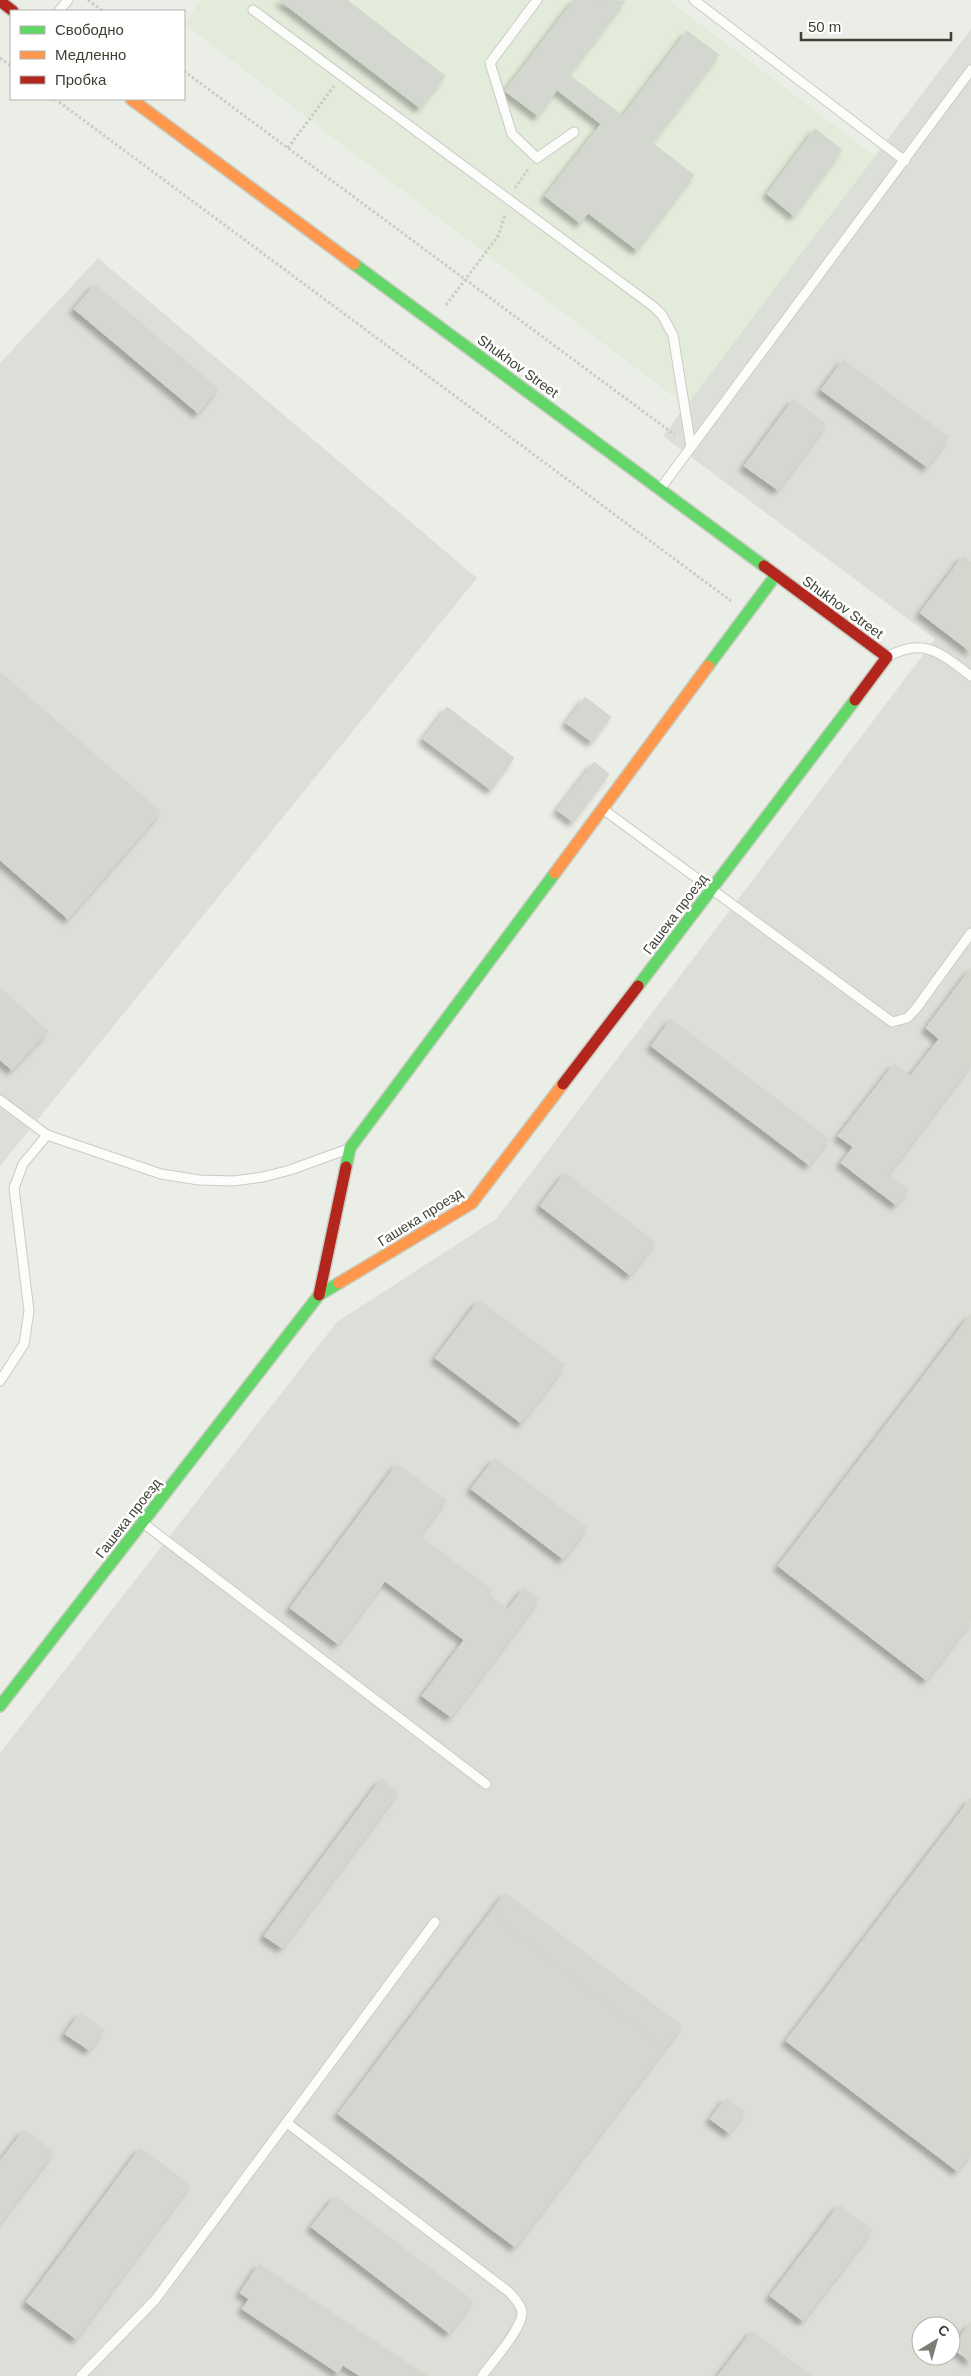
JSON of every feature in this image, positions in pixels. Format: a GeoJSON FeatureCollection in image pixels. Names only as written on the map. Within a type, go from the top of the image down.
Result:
{"type":"FeatureCollection","features":[{"type":"Feature","properties":{"kind":"street"},"geometry":{"type":"LineString","coordinates":[[0,1],[12,10]]}},
{"type":"Feature","properties":{"kind":"street","name":"Shukhov Street"},"geometry":{"type":"LineString","coordinates":[[132,100],[886,657]]}},
{"type":"Feature","properties":{"kind":"street"},"geometry":{"type":"LineString","coordinates":[[319,1295],[350,1148],[604,809],[776,575]]}},
{"type":"Feature","properties":{"kind":"street","name":"Гашека проезд"},"geometry":{"type":"LineString","coordinates":[[0,1706],[319,1295],[472,1203],[712,890],[886,657]]}},
{"type":"Feature","properties":{"kind":"lane"},"geometry":{"type":"LineString","coordinates":[[537,0],[490,63],[512,134],[537,158],[574,132]]}},
{"type":"Feature","properties":{"kind":"lane"},"geometry":{"type":"LineString","coordinates":[[694,0],[905,161]]}},
{"type":"Feature","properties":{"kind":"lane"},"geometry":{"type":"LineString","coordinates":[[253,10],[654,307],[662,315],[673,335],[691,447]]}},
{"type":"Feature","properties":{"kind":"lane"},"geometry":{"type":"LineString","coordinates":[[659,489],[971,70]]}},
{"type":"Feature","properties":{"kind":"lane"},"geometry":{"type":"LineString","coordinates":[[886,657],[898,651],[911,648],[936,650],[971,676]]}},
{"type":"Feature","properties":{"kind":"lane"},"geometry":{"type":"LineString","coordinates":[[604,809],[892,1022],[907,1018],[915,1010],[971,933]]}},
{"type":"Feature","properties":{"kind":"lane"},"geometry":{"type":"LineString","coordinates":[[0,1100],[47,1135],[161,1174],[199,1180],[263,1178],[350,1148]]}},
{"type":"Feature","properties":{"kind":"lane"},"geometry":{"type":"LineString","coordinates":[[0,1381],[24,1344],[29,1311],[14,1188],[23,1164],[47,1135]]}},
{"type":"Feature","properties":{"kind":"lane"},"geometry":{"type":"LineString","coordinates":[[143,1523],[486,1784]]}},
{"type":"Feature","properties":{"kind":"lane"},"geometry":{"type":"LineString","coordinates":[[81,2376],[155,2300],[435,1922]]}},
{"type":"Feature","properties":{"kind":"lane"},"geometry":{"type":"LineString","coordinates":[[287,2123],[509,2292],[517,2301],[522,2312],[519,2323],[482,2376]]}},
{"type":"Feature","properties":{"kind":"path"},"geometry":{"type":"LineString","coordinates":[[88,0],[102,10]]}},
{"type":"Feature","properties":{"kind":"path"},"geometry":{"type":"LineString","coordinates":[[185,72],[691,447]]}},
{"type":"Feature","properties":{"kind":"path"},"geometry":{"type":"LineString","coordinates":[[288,148],[342,76]]}},
{"type":"Feature","properties":{"kind":"path"},"geometry":{"type":"LineString","coordinates":[[56,100],[748,614]]}},
{"type":"Feature","properties":{"kind":"path"},"geometry":{"type":"LineString","coordinates":[[434,322],[498,236],[517,183],[537,158]]}},
{"type":"Feature","properties":{"kind":"shaded area"},"geometry":{"type":"Polygon","coordinates":[[[201,0],[668,0],[875,156],[686,406],[185,25],[201,0]]]}},
{"type":"Feature","properties":{"kind":"shaded area"},"geometry":{"type":"Polygon","coordinates":[[[971,29],[971,2376],[0,2376],[0,1753],[337,1322],[496,1219],[935,639],[663,436],[971,29]]]}},
{"type":"Feature","properties":{"kind":"shaded area"},"geometry":{"type":"Polygon","coordinates":[[[98,258],[477,578],[0,1166],[0,363],[98,258]]]}},
{"type":"Feature","properties":{"kind":"building"},"geometry":{"type":"Polygon","coordinates":[[[279,0],[347,0],[445,76],[420,108],[279,0]]]}},
{"type":"Feature","properties":{"kind":"building"},"geometry":{"type":"Polygon","coordinates":[[[574,0],[625,1],[569,75],[623,116],[687,31],[719,55],[652,143],[694,175],[637,250],[588,213],[580,223],[545,196],[601,124],[557,90],[538,116],[505,91],[574,0]]]}},
{"type":"Feature","properties":{"kind":"building"},"geometry":{"type":"Polygon","coordinates":[[[815,129],[842,150],[794,216],[767,194],[815,129]]]}},
{"type":"Feature","properties":{"kind":"building"},"geometry":{"type":"Polygon","coordinates":[[[95,284],[218,389],[198,413],[74,309],[95,284]]]}},
{"type":"Feature","properties":{"kind":"building"},"geometry":{"type":"Polygon","coordinates":[[[843,360],[949,437],[927,467],[821,390],[843,360]]]}},
{"type":"Feature","properties":{"kind":"building"},"geometry":{"type":"Polygon","coordinates":[[[793,400],[826,424],[778,490],[744,466],[793,400]]]}},
{"type":"Feature","properties":{"kind":"building"},"geometry":{"type":"Polygon","coordinates":[[[963,556],[971,562],[971,652],[920,613],[963,556]]]}},
{"type":"Feature","properties":{"kind":"building"},"geometry":{"type":"Polygon","coordinates":[[[0,672],[161,812],[68,919],[0,860],[0,672]]]}},
{"type":"Feature","properties":{"kind":"building"},"geometry":{"type":"Polygon","coordinates":[[[585,697],[611,717],[592,742],[566,723],[585,697]]]}},
{"type":"Feature","properties":{"kind":"building"},"geometry":{"type":"Polygon","coordinates":[[[447,707],[514,758],[491,790],[423,739],[447,707]]]}},
{"type":"Feature","properties":{"kind":"building"},"geometry":{"type":"Polygon","coordinates":[[[594,762],[609,774],[573,822],[557,810],[594,762]]]}},
{"type":"Feature","properties":{"kind":"building"},"geometry":{"type":"Polygon","coordinates":[[[971,968],[971,1064],[888,1174],[908,1189],[896,1205],[841,1163],[853,1147],[838,1136],[894,1064],[910,1076],[939,1039],[926,1028],[971,968]]]}},
{"type":"Feature","properties":{"kind":"building"},"geometry":{"type":"Polygon","coordinates":[[[0,988],[48,1031],[12,1070],[0,1060],[0,988]]]}},
{"type":"Feature","properties":{"kind":"building"},"geometry":{"type":"Polygon","coordinates":[[[671,1019],[829,1139],[809,1165],[651,1046],[671,1019]]]}},
{"type":"Feature","properties":{"kind":"building"},"geometry":{"type":"Polygon","coordinates":[[[565,1173],[655,1242],[630,1275],[540,1206],[565,1173]]]}},
{"type":"Feature","properties":{"kind":"building"},"geometry":{"type":"Polygon","coordinates":[[[479,1300],[565,1365],[521,1423],[435,1358],[479,1300]]]}},
{"type":"Feature","properties":{"kind":"building"},"geometry":{"type":"Polygon","coordinates":[[[971,1314],[971,1621],[926,1680],[778,1566],[971,1314]]]}},
{"type":"Feature","properties":{"kind":"building"},"geometry":{"type":"Polygon","coordinates":[[[495,1458],[587,1528],[563,1559],[471,1489],[495,1458]]]}},
{"type":"Feature","properties":{"kind":"building"},"geometry":{"type":"Polygon","coordinates":[[[397,1464],[446,1500],[419,1536],[492,1590],[489,1595],[508,1609],[524,1588],[539,1599],[451,1717],[422,1696],[464,1640],[385,1581],[338,1644],[290,1608],[397,1464]]]}},
{"type":"Feature","properties":{"kind":"building"},"geometry":{"type":"Polygon","coordinates":[[[381,1779],[398,1792],[282,1948],[264,1936],[381,1779]]]}},
{"type":"Feature","properties":{"kind":"building"},"geometry":{"type":"Polygon","coordinates":[[[971,1798],[971,2153],[957,2171],[786,2041],[971,1798]]]}},
{"type":"Feature","properties":{"kind":"building"},"geometry":{"type":"Polygon","coordinates":[[[505,1893],[682,2026],[665,2048],[489,1914],[505,1893]]]}},
{"type":"Feature","properties":{"kind":"building"},"geometry":{"type":"Polygon","coordinates":[[[489,1914],[665,2048],[515,2247],[338,2114],[489,1914]]]}},
{"type":"Feature","properties":{"kind":"building"},"geometry":{"type":"Polygon","coordinates":[[[80,2013],[104,2030],[89,2050],[65,2034],[80,2013]]]}},
{"type":"Feature","properties":{"kind":"building"},"geometry":{"type":"Polygon","coordinates":[[[726,2098],[745,2112],[729,2133],[710,2119],[726,2098]]]}},
{"type":"Feature","properties":{"kind":"building"},"geometry":{"type":"Polygon","coordinates":[[[24,2130],[54,2152],[0,2223],[0,2161],[24,2130]]]}},
{"type":"Feature","properties":{"kind":"building"},"geometry":{"type":"Polygon","coordinates":[[[140,2148],[190,2185],[76,2339],[26,2302],[140,2148]]]}},
{"type":"Feature","properties":{"kind":"building"},"geometry":{"type":"Polygon","coordinates":[[[335,2196],[473,2301],[449,2333],[311,2227],[335,2196]]]}},
{"type":"Feature","properties":{"kind":"building"},"geometry":{"type":"Polygon","coordinates":[[[839,2205],[872,2230],[803,2321],[770,2296],[839,2205]]]}},
{"type":"Feature","properties":{"kind":"building"},"geometry":{"type":"Polygon","coordinates":[[[259,2264],[427,2376],[360,2376],[343,2365],[338,2373],[242,2309],[249,2299],[240,2293],[259,2264]]]}},
{"type":"Feature","properties":{"kind":"building"},"geometry":{"type":"Polygon","coordinates":[[[971,2322],[971,2362],[961,2355],[961,2336],[971,2322]]]}},
{"type":"Feature","properties":{"kind":"building"},"geometry":{"type":"Polygon","coordinates":[[[752,2331],[811,2376],[718,2376],[752,2331]]]}},
{"type":"Feature","properties":{"kind":"traffic: fast"},"geometry":{"type":"LineString","coordinates":[[354,264],[764,566]]}},
{"type":"Feature","properties":{"kind":"traffic: fast"},"geometry":{"type":"LineString","coordinates":[[708,666],[776,575]]}},
{"type":"Feature","properties":{"kind":"traffic: fast"},"geometry":{"type":"LineString","coordinates":[[638,986],[855,700]]}},
{"type":"Feature","properties":{"kind":"traffic: fast"},"geometry":{"type":"LineString","coordinates":[[346,1167],[350,1148],[555,873]]}},
{"type":"Feature","properties":{"kind":"traffic: fast"},"geometry":{"type":"LineString","coordinates":[[0,1706],[319,1295],[339,1283]]}},
{"type":"Feature","properties":{"kind":"traffic: slow"},"geometry":{"type":"LineString","coordinates":[[132,100],[354,264]]}},
{"type":"Feature","properties":{"kind":"traffic: slow"},"geometry":{"type":"LineString","coordinates":[[555,873],[708,666]]}},
{"type":"Feature","properties":{"kind":"traffic: slow"},"geometry":{"type":"LineString","coordinates":[[339,1283],[472,1203],[563,1084]]}},
{"type":"Feature","properties":{"kind":"traffic: jam"},"geometry":{"type":"LineString","coordinates":[[0,1],[12,10]]}},
{"type":"Feature","properties":{"kind":"traffic: jam"},"geometry":{"type":"LineString","coordinates":[[764,566],[887,657],[855,700]]}},
{"type":"Feature","properties":{"kind":"traffic: jam"},"geometry":{"type":"LineString","coordinates":[[563,1084],[638,986]]}},
{"type":"Feature","properties":{"kind":"traffic: jam"},"geometry":{"type":"LineString","coordinates":[[319,1295],[346,1167]]}}]}
